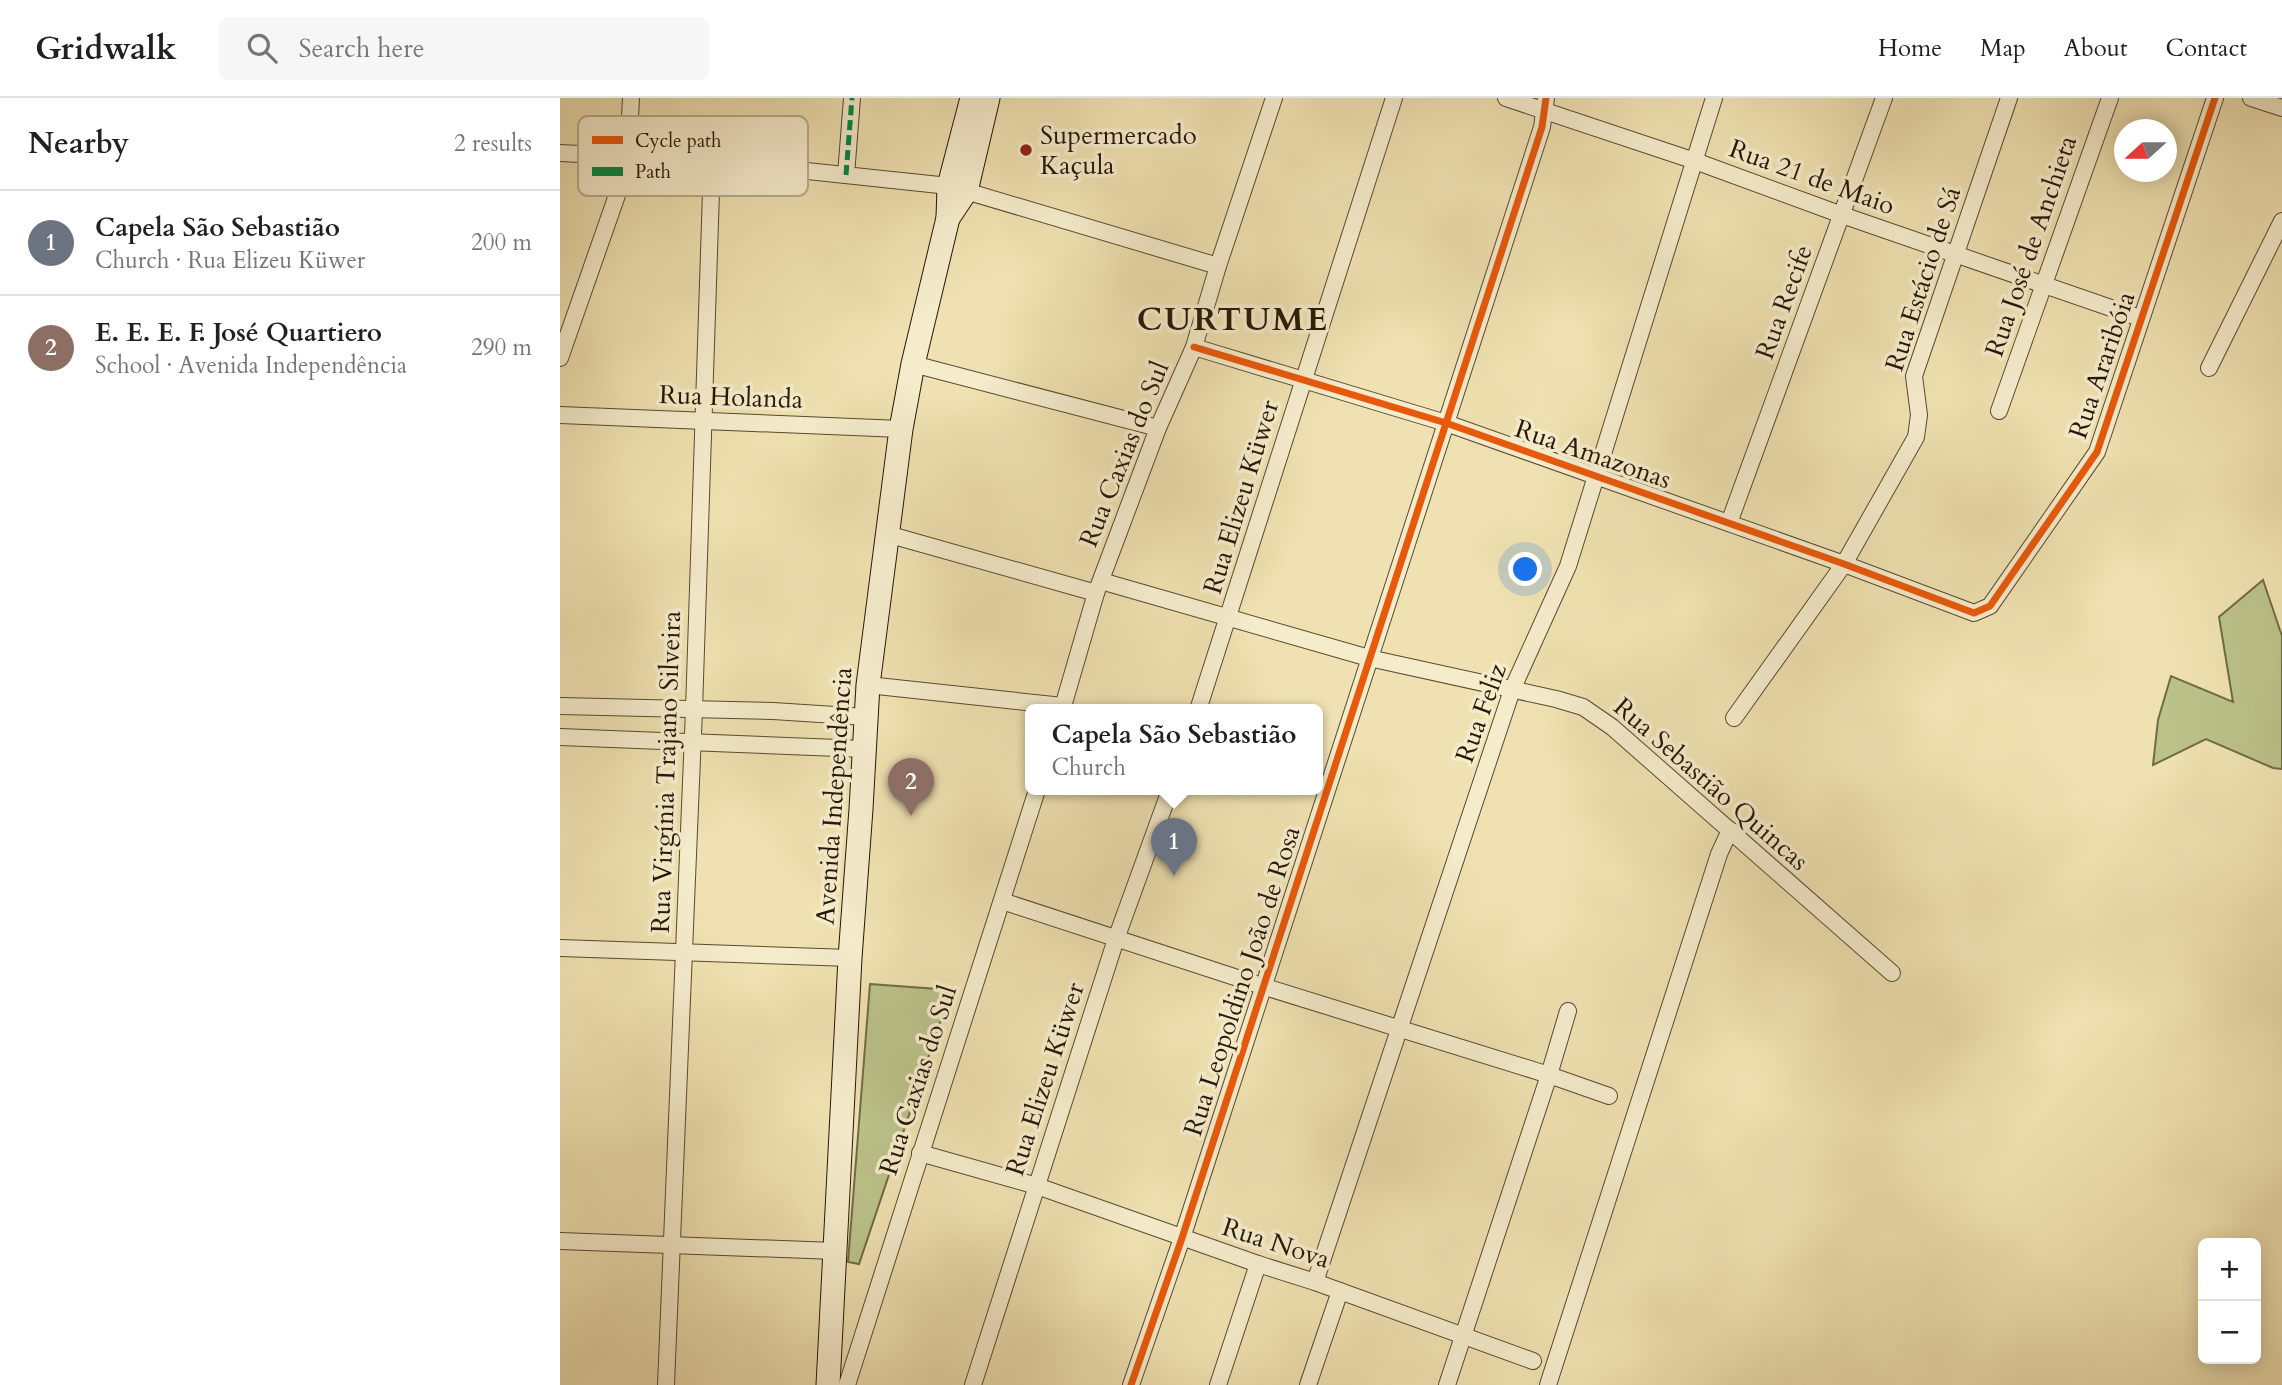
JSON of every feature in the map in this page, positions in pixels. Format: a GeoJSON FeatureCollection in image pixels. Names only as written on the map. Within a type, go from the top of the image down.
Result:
{"type":"FeatureCollection","features":[{"type":"Feature","properties":{"kind":"street"},"geometry":{"type":"LineString","coordinates":[[630,116],[631,98]]}},
{"type":"Feature","properties":{"kind":"street"},"geometry":{"type":"LineString","coordinates":[[846,175],[852,98]]}},
{"type":"Feature","properties":{"kind":"street","name":"Avenida Independência"},"geometry":{"type":"LineString","coordinates":[[958,189],[972,98]]}},
{"type":"Feature","properties":{"kind":"street","name":"Avenida Independência"},"geometry":{"type":"LineString","coordinates":[[828,1385],[867,685],[901,429],[913,364],[948,218],[988,98]]}},
{"type":"Feature","properties":{"kind":"street","name":"Rua Caxias do Sul"},"geometry":{"type":"LineString","coordinates":[[1063,704],[1099,587],[1158,428],[1194,347],[1274,98]]}},
{"type":"Feature","properties":{"kind":"street","name":"Rua Elizeu Küwer"},"geometry":{"type":"LineString","coordinates":[[1200,704],[1394,98]]}},
{"type":"Feature","properties":{"kind":"street","name":"Rua 21 de Maio"},"geometry":{"type":"LineString","coordinates":[[1506,98],[1545,104],[1842,215],[2140,318]]}},
{"type":"Feature","properties":{"kind":"street","name":"Rua Feliz"},"geometry":{"type":"LineString","coordinates":[[1315,1282],[1512,690],[1568,566],[1714,98]]}},
{"type":"Feature","properties":{"kind":"street","name":"Rua Recife"},"geometry":{"type":"LineString","coordinates":[[1729,523],[1884,98]]}},
{"type":"Feature","properties":{"kind":"street","name":"Rua Estácio de Sá"},"geometry":{"type":"LineString","coordinates":[[1734,718],[1844,564],[1916,437],[1919,415],[1914,376],[2009,98]]}},
{"type":"Feature","properties":{"kind":"street","name":"Rua José de Anchieta"},"geometry":{"type":"LineString","coordinates":[[1999,411],[2110,98]]}},
{"type":"Feature","properties":{"kind":"street","name":"Rua Araribóia"},"geometry":{"type":"LineString","coordinates":[[1974,613],[1990,606],[2097,452],[2215,98]]}},
{"type":"Feature","properties":{"kind":"street"},"geometry":{"type":"LineString","coordinates":[[2251,98],[2282,108]]}},
{"type":"Feature","properties":{"kind":"street","name":"Rua Leopoldino João de Rosa"},"geometry":{"type":"LineString","coordinates":[[1131,1385],[1182,1238],[1542,127],[1545,104]]}},
{"type":"Feature","properties":{"kind":"street"},"geometry":{"type":"LineString","coordinates":[[560,153],[578,154]]}},
{"type":"Feature","properties":{"kind":"street"},"geometry":{"type":"LineString","coordinates":[[808,171],[958,189],[1218,266]]}},
{"type":"Feature","properties":{"kind":"street"},"geometry":{"type":"LineString","coordinates":[[560,358],[617,196]]}},
{"type":"Feature","properties":{"kind":"street","name":"Rua Virgínia Trajano Silveira"},"geometry":{"type":"LineString","coordinates":[[666,1385],[694,710],[711,196]]}},
{"type":"Feature","properties":{"kind":"street"},"geometry":{"type":"LineString","coordinates":[[2209,368],[2282,221]]}},
{"type":"Feature","properties":{"kind":"street","name":"Rua Amazonas"},"geometry":{"type":"LineString","coordinates":[[1194,347],[1446,423],[1974,613]]}},
{"type":"Feature","properties":{"kind":"street"},"geometry":{"type":"LineString","coordinates":[[913,364],[1158,428]]}},
{"type":"Feature","properties":{"kind":"street","name":"Rua Holanda"},"geometry":{"type":"LineString","coordinates":[[560,415],[901,429]]}},
{"type":"Feature","properties":{"kind":"street","name":"Rua Sebastião Quincas"},"geometry":{"type":"LineString","coordinates":[[887,534],[1230,617],[1369,658],[1556,698],[1583,707],[1612,727],[1892,973]]}},
{"type":"Feature","properties":{"kind":"street"},"geometry":{"type":"LineString","coordinates":[[867,685],[1028,704]]}},
{"type":"Feature","properties":{"kind":"street"},"geometry":{"type":"LineString","coordinates":[[560,706],[773,711],[866,717]]}},
{"type":"Feature","properties":{"kind":"street"},"geometry":{"type":"LineString","coordinates":[[560,737],[864,749]]}},
{"type":"Feature","properties":{"kind":"street","name":"Rua Caxias do Sul"},"geometry":{"type":"LineString","coordinates":[[847,1385],[1035,795]]}},
{"type":"Feature","properties":{"kind":"street","name":"Rua Elizeu Küwer"},"geometry":{"type":"LineString","coordinates":[[973,1385],[1116,939],[1168,795]]}},
{"type":"Feature","properties":{"kind":"street"},"geometry":{"type":"LineString","coordinates":[[1548,1385],[1719,854],[1730,830]]}},
{"type":"Feature","properties":{"kind":"street"},"geometry":{"type":"LineString","coordinates":[[1002,901],[1609,1096]]}},
{"type":"Feature","properties":{"kind":"street"},"geometry":{"type":"LineString","coordinates":[[560,948],[850,958]]}},
{"type":"Feature","properties":{"kind":"street"},"geometry":{"type":"LineString","coordinates":[[1447,1385],[1568,1011]]}},
{"type":"Feature","properties":{"kind":"street","name":"Rua Nova"},"geometry":{"type":"LineString","coordinates":[[920,1153],[1037,1186],[1533,1361]]}},
{"type":"Feature","properties":{"kind":"street"},"geometry":{"type":"LineString","coordinates":[[560,1241],[835,1251]]}},
{"type":"Feature","properties":{"kind":"street"},"geometry":{"type":"LineString","coordinates":[[1218,1385],[1258,1264]]}},
{"type":"Feature","properties":{"kind":"street"},"geometry":{"type":"LineString","coordinates":[[1308,1385],[1340,1291]]}},
{"type":"Feature","properties":{"kind":"green space"},"geometry":{"type":"Polygon","coordinates":[[[2263,580],[2282,636],[2282,769],[2273,768],[2206,739],[2153,765],[2158,720],[2171,676],[2233,702],[2219,617],[2263,580]]]}},
{"type":"Feature","properties":{"kind":"green space"},"geometry":{"type":"Polygon","coordinates":[[[870,984],[951,990],[859,1264],[848,1262],[870,984]]]}},
{"type":"Feature","properties":{"kind":"marked path"},"geometry":{"type":"LineString","coordinates":[[846,175],[852,98]]}},
{"type":"Feature","properties":{"kind":"cycle path"},"geometry":{"type":"LineString","coordinates":[[1131,1385],[1182,1238],[1542,127],[1546,98]]}},
{"type":"Feature","properties":{"kind":"cycle path"},"geometry":{"type":"LineString","coordinates":[[1194,347],[1446,423],[1974,613],[1990,606],[2097,452],[2215,98]]}},
{"type":"Feature","properties":{"kind":"place","name":"Supermercado Kaçula"},"geometry":{"type":"Point","coordinates":[1026,150]}},
{"type":"Feature","properties":{"kind":"place","name":"E. E. E. F. José Quartiero"},"geometry":{"type":"Point","coordinates":[911,816]}},
{"type":"Feature","properties":{"kind":"place","name":"Capela São Sebastião"},"geometry":{"type":"Point","coordinates":[1174,876]}},
{"type":"Feature","properties":{"kind":"district","name":"CURTUME"},"geometry":{"type":"Point","coordinates":[1233,319]}}]}
